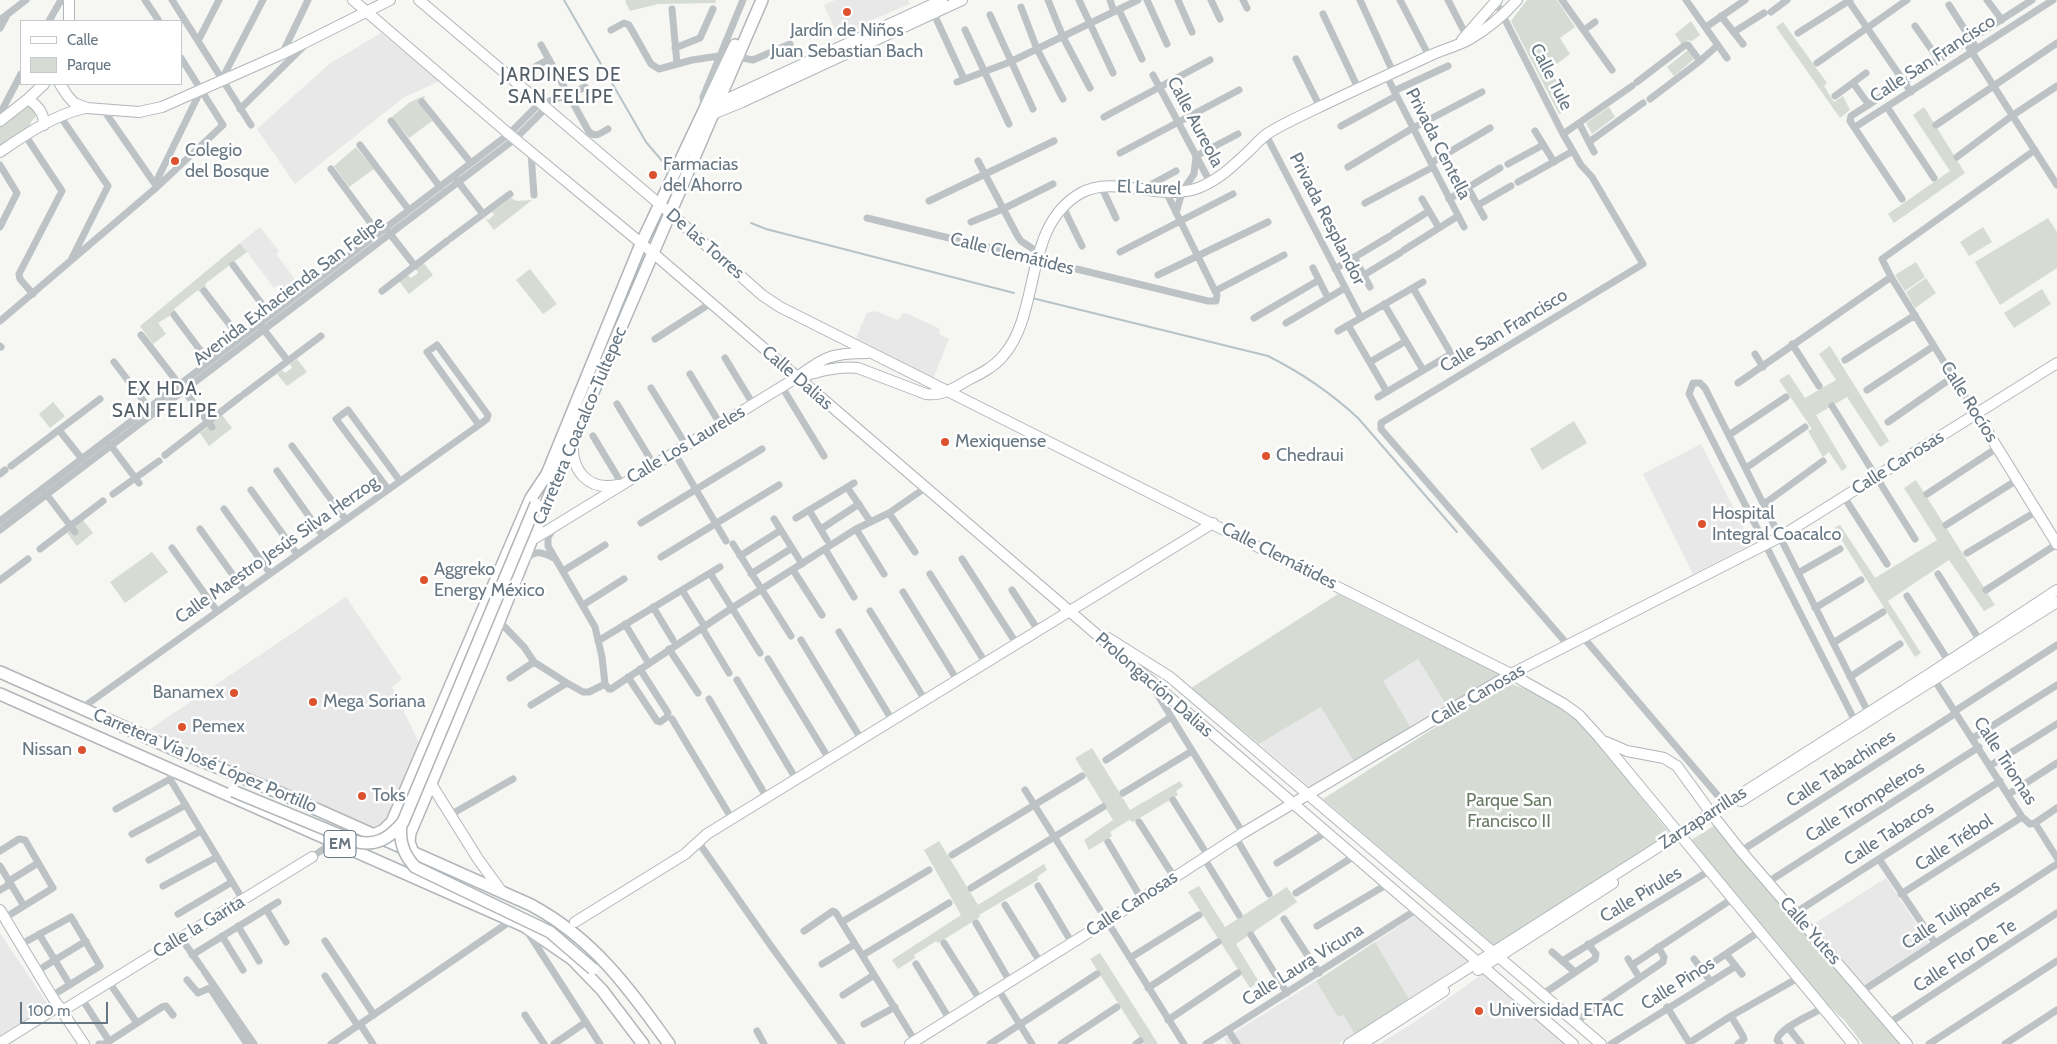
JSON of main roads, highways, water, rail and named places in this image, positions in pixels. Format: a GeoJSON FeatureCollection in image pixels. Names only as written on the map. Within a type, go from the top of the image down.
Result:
{"type":"FeatureCollection","features":[{"type":"Feature","properties":{"kind":"main road","name":"Carretera Coacalco-Tultepec"},"geometry":{"type":"LineString","coordinates":[[373,834],[384,830],[392,822],[531,498],[547,474],[659,204],[713,109],[731,55],[754,0]]}},
{"type":"Feature","properties":{"kind":"main road","name":"Carretera Coacalco-Tultepec"},"geometry":{"type":"LineString","coordinates":[[413,853],[410,848],[409,837],[433,778],[491,641],[562,464],[608,360],[713,109],[762,0]]}},
{"type":"Feature","properties":{"kind":"main road"},"geometry":{"type":"LineString","coordinates":[[2,694],[66,715],[233,791],[354,841],[373,844],[384,840],[393,834],[403,822],[536,504],[562,464]]}},
{"type":"Feature","properties":{"kind":"main road"},"geometry":{"type":"LineString","coordinates":[[484,607],[477,640],[402,819],[400,834],[405,854],[414,867],[550,932],[593,969],[617,1000],[644,1044]]}},
{"type":"Feature","properties":{"kind":"main road","name":"Carretera Vía José López Portillo"},"geometry":{"type":"LineString","coordinates":[[0,672],[180,752],[373,834],[573,926],[609,964],[669,1044]]}},
{"type":"Feature","properties":{"kind":"main road","name":"Carretera Vía José López Portillo"},"geometry":{"type":"LineString","coordinates":[[2,694],[171,775],[334,841],[524,926],[572,959],[602,990],[644,1044]]}},
{"type":"Feature","properties":{"kind":"main road"},"geometry":{"type":"LineString","coordinates":[[418,762],[424,774],[430,775],[433,778]]}},
{"type":"Feature","properties":{"kind":"waterway"},"geometry":{"type":"LineString","coordinates":[[564,0],[646,142],[669,169]]}},
{"type":"Feature","properties":{"kind":"waterway"},"geometry":{"type":"LineString","coordinates":[[751,223],[766,229],[1014,293]]}},
{"type":"Feature","properties":{"kind":"waterway"},"geometry":{"type":"LineString","coordinates":[[1032,298],[1268,356],[1280,362],[1326,392],[1358,418],[1457,532]]}},
{"type":"Feature","properties":{"kind":"place","name":"Jardín de Niños Juan Sebastian Bach"},"geometry":{"type":"Point","coordinates":[847,12]}},
{"type":"Feature","properties":{"kind":"place","name":"Colegio del Bosque"},"geometry":{"type":"Point","coordinates":[175,161]}},
{"type":"Feature","properties":{"kind":"place","name":"Farmacias del Ahorro"},"geometry":{"type":"Point","coordinates":[653,175]}},
{"type":"Feature","properties":{"kind":"place","name":"Mexiquense"},"geometry":{"type":"Point","coordinates":[945,442]}},
{"type":"Feature","properties":{"kind":"place","name":"Chedraui"},"geometry":{"type":"Point","coordinates":[1266,456]}},
{"type":"Feature","properties":{"kind":"place","name":"Hospital Integral Coacalco"},"geometry":{"type":"Point","coordinates":[1702,524]}},
{"type":"Feature","properties":{"kind":"place","name":"Aggreko Energy México"},"geometry":{"type":"Point","coordinates":[424,580]}},
{"type":"Feature","properties":{"kind":"place","name":"Banamex"},"geometry":{"type":"Point","coordinates":[234,693]}},
{"type":"Feature","properties":{"kind":"place","name":"Mega Soriana"},"geometry":{"type":"Point","coordinates":[313,702]}},
{"type":"Feature","properties":{"kind":"place","name":"Pemex"},"geometry":{"type":"Point","coordinates":[182,727]}},
{"type":"Feature","properties":{"kind":"place","name":"Nissan"},"geometry":{"type":"Point","coordinates":[82,750]}},
{"type":"Feature","properties":{"kind":"place","name":"Toks"},"geometry":{"type":"Point","coordinates":[362,796]}},
{"type":"Feature","properties":{"kind":"place","name":"Universidad ETAC"},"geometry":{"type":"Point","coordinates":[1479,1011]}},
{"type":"Feature","properties":{"kind":"district","name":"JARDINES DE SAN FELIPE"},"geometry":{"type":"Point","coordinates":[561,86]}},
{"type":"Feature","properties":{"kind":"district","name":"EX HDA. SAN FELIPE"},"geometry":{"type":"Point","coordinates":[165,400]}},
{"type":"Feature","properties":{"kind":"park label","name":"Parque San Francisco II"},"geometry":{"type":"Point","coordinates":[1509,811]}}]}
